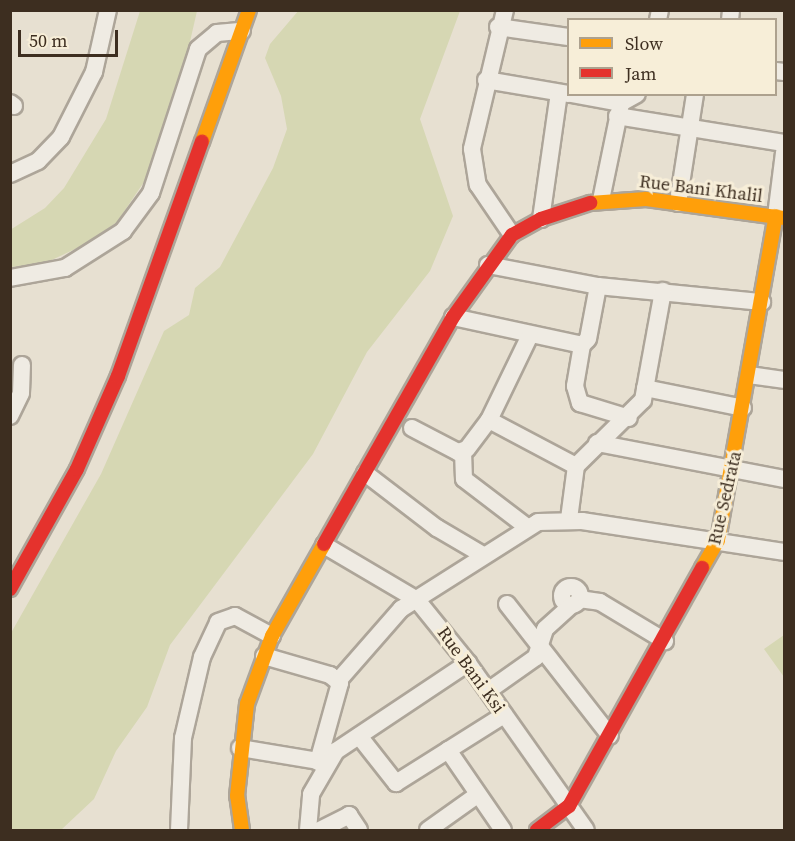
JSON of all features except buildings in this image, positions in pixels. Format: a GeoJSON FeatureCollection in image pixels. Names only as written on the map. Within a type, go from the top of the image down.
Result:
{"type":"FeatureCollection","features":[{"type":"Feature","properties":{"kind":"street"},"geometry":{"type":"LineString","coordinates":[[10,174],[38,161],[61,137],[94,72],[108,10]]}},
{"type":"Feature","properties":{"kind":"street"},"geometry":{"type":"LineString","coordinates":[[10,589],[77,470],[118,376],[249,10]]}},
{"type":"Feature","properties":{"kind":"street"},"geometry":{"type":"LineString","coordinates":[[242,831],[237,796],[240,748],[247,704],[272,636],[453,317],[488,265],[512,235],[489,207],[473,168],[472,149],[498,27],[505,10]]}},
{"type":"Feature","properties":{"kind":"street"},"geometry":{"type":"LineString","coordinates":[[498,27],[567,37]]}},
{"type":"Feature","properties":{"kind":"street"},"geometry":{"type":"LineString","coordinates":[[10,278],[42,275],[76,263],[133,220],[151,194],[198,49],[217,33],[242,31]]}},
{"type":"Feature","properties":{"kind":"street"},"geometry":{"type":"LineString","coordinates":[[486,80],[566,94],[541,219]]}},
{"type":"Feature","properties":{"kind":"street"},"geometry":{"type":"LineString","coordinates":[[573,96],[691,127],[784,143]]}},
{"type":"Feature","properties":{"kind":"street"},"geometry":{"type":"LineString","coordinates":[[601,200],[619,110],[636,96]]}},
{"type":"Feature","properties":{"kind":"street"},"geometry":{"type":"LineString","coordinates":[[678,203],[695,96]]}},
{"type":"Feature","properties":{"kind":"street","name":"Rue Sedrata"},"geometry":{"type":"LineString","coordinates":[[537,831],[569,806],[665,641],[718,540],[733,472],[762,302],[780,217],[784,153]]}},
{"type":"Feature","properties":{"kind":"street","name":"Rue Bani Khalil"},"geometry":{"type":"LineString","coordinates":[[512,235],[541,219],[601,200],[678,203],[780,217]]}},
{"type":"Feature","properties":{"kind":"street"},"geometry":{"type":"LineString","coordinates":[[488,265],[598,286],[762,302]]}},
{"type":"Feature","properties":{"kind":"street"},"geometry":{"type":"LineString","coordinates":[[598,286],[588,339],[582,345],[575,386],[580,403],[629,418]]}},
{"type":"Feature","properties":{"kind":"street"},"geometry":{"type":"LineString","coordinates":[[569,519],[576,466],[597,444],[641,406],[663,291]]}},
{"type":"Feature","properties":{"kind":"street"},"geometry":{"type":"LineString","coordinates":[[453,317],[582,345]]}},
{"type":"Feature","properties":{"kind":"street"},"geometry":{"type":"LineString","coordinates":[[527,526],[464,479],[463,452],[489,420],[530,334]]}},
{"type":"Feature","properties":{"kind":"street"},"geometry":{"type":"LineString","coordinates":[[10,416],[21,393],[22,365]]}},
{"type":"Feature","properties":{"kind":"street"},"geometry":{"type":"LineString","coordinates":[[749,375],[784,380]]}},
{"type":"Feature","properties":{"kind":"street"},"geometry":{"type":"LineString","coordinates":[[645,388],[743,408]]}},
{"type":"Feature","properties":{"kind":"street"},"geometry":{"type":"LineString","coordinates":[[489,420],[576,466]]}},
{"type":"Feature","properties":{"kind":"street"},"geometry":{"type":"LineString","coordinates":[[412,428],[463,452]]}},
{"type":"Feature","properties":{"kind":"street"},"geometry":{"type":"LineString","coordinates":[[597,444],[733,472],[784,479]]}},
{"type":"Feature","properties":{"kind":"street"},"geometry":{"type":"LineString","coordinates":[[365,473],[437,528],[483,555]]}},
{"type":"Feature","properties":{"kind":"street"},"geometry":{"type":"LineString","coordinates":[[308,831],[311,794],[322,762],[338,681],[392,616],[527,526],[550,519],[569,519],[718,540],[784,552]]}},
{"type":"Feature","properties":{"kind":"street","name":"Rue Bani Ksi"},"geometry":{"type":"LineString","coordinates":[[324,545],[417,600],[468,663],[586,831]]}},
{"type":"Feature","properties":{"kind":"street"},"geometry":{"type":"LineString","coordinates":[[488,691],[533,660],[541,645],[545,629],[576,602],[600,602],[665,641]]}},
{"type":"Feature","properties":{"kind":"street"},"geometry":{"type":"LineString","coordinates":[[507,604],[610,736]]}},
{"type":"Feature","properties":{"kind":"street"},"geometry":{"type":"LineString","coordinates":[[179,831],[183,738],[202,657],[218,622],[235,616],[272,636]]}},
{"type":"Feature","properties":{"kind":"street"},"geometry":{"type":"LineString","coordinates":[[264,656],[338,681]]}},
{"type":"Feature","properties":{"kind":"street"},"geometry":{"type":"LineString","coordinates":[[240,748],[322,762],[468,663]]}},
{"type":"Feature","properties":{"kind":"street"},"geometry":{"type":"LineString","coordinates":[[359,736],[396,783],[504,715]]}},
{"type":"Feature","properties":{"kind":"street"},"geometry":{"type":"LineString","coordinates":[[448,750],[503,831]]}},
{"type":"Feature","properties":{"kind":"street"},"geometry":{"type":"LineString","coordinates":[[428,831],[477,795]]}},
{"type":"Feature","properties":{"kind":"street"},"geometry":{"type":"LineString","coordinates":[[320,831],[349,815],[359,831]]}},
{"type":"Feature","properties":{"kind":"green space"},"geometry":{"type":"Polygon","coordinates":[[[299,10],[460,11],[420,119],[453,216],[430,271],[367,352],[313,454],[170,645],[147,707],[116,751],[94,799],[61,830],[11,830],[11,633],[101,474],[164,331],[189,315],[195,288],[220,267],[273,168],[287,129],[281,96],[265,58],[270,44],[299,10]]]}},
{"type":"Feature","properties":{"kind":"green space"},"geometry":{"type":"Polygon","coordinates":[[[140,11],[197,11],[184,68],[146,179],[117,222],[88,243],[41,265],[11,267],[10,230],[45,208],[64,188],[106,119],[140,11]]]}},
{"type":"Feature","properties":{"kind":"green space"},"geometry":{"type":"Polygon","coordinates":[[[784,635],[784,677],[764,649],[784,635]]]}},
{"type":"Feature","properties":{"kind":"traffic: slow"},"geometry":{"type":"LineString","coordinates":[[202,142],[249,10]]}},
{"type":"Feature","properties":{"kind":"traffic: slow"},"geometry":{"type":"LineString","coordinates":[[590,203],[646,199],[784,218]]}},
{"type":"Feature","properties":{"kind":"traffic: slow"},"geometry":{"type":"LineString","coordinates":[[702,568],[718,540],[776,216]]}},
{"type":"Feature","properties":{"kind":"traffic: slow"},"geometry":{"type":"LineString","coordinates":[[242,830],[237,796],[247,704],[272,636],[324,544]]}},
{"type":"Feature","properties":{"kind":"traffic: jam"},"geometry":{"type":"LineString","coordinates":[[10,589],[77,469],[118,376],[202,142]]}},
{"type":"Feature","properties":{"kind":"traffic: jam"},"geometry":{"type":"LineString","coordinates":[[324,544],[453,317],[512,235],[541,219],[590,203]]}},
{"type":"Feature","properties":{"kind":"traffic: jam"},"geometry":{"type":"LineString","coordinates":[[537,830],[569,806],[702,568]]}}]}
